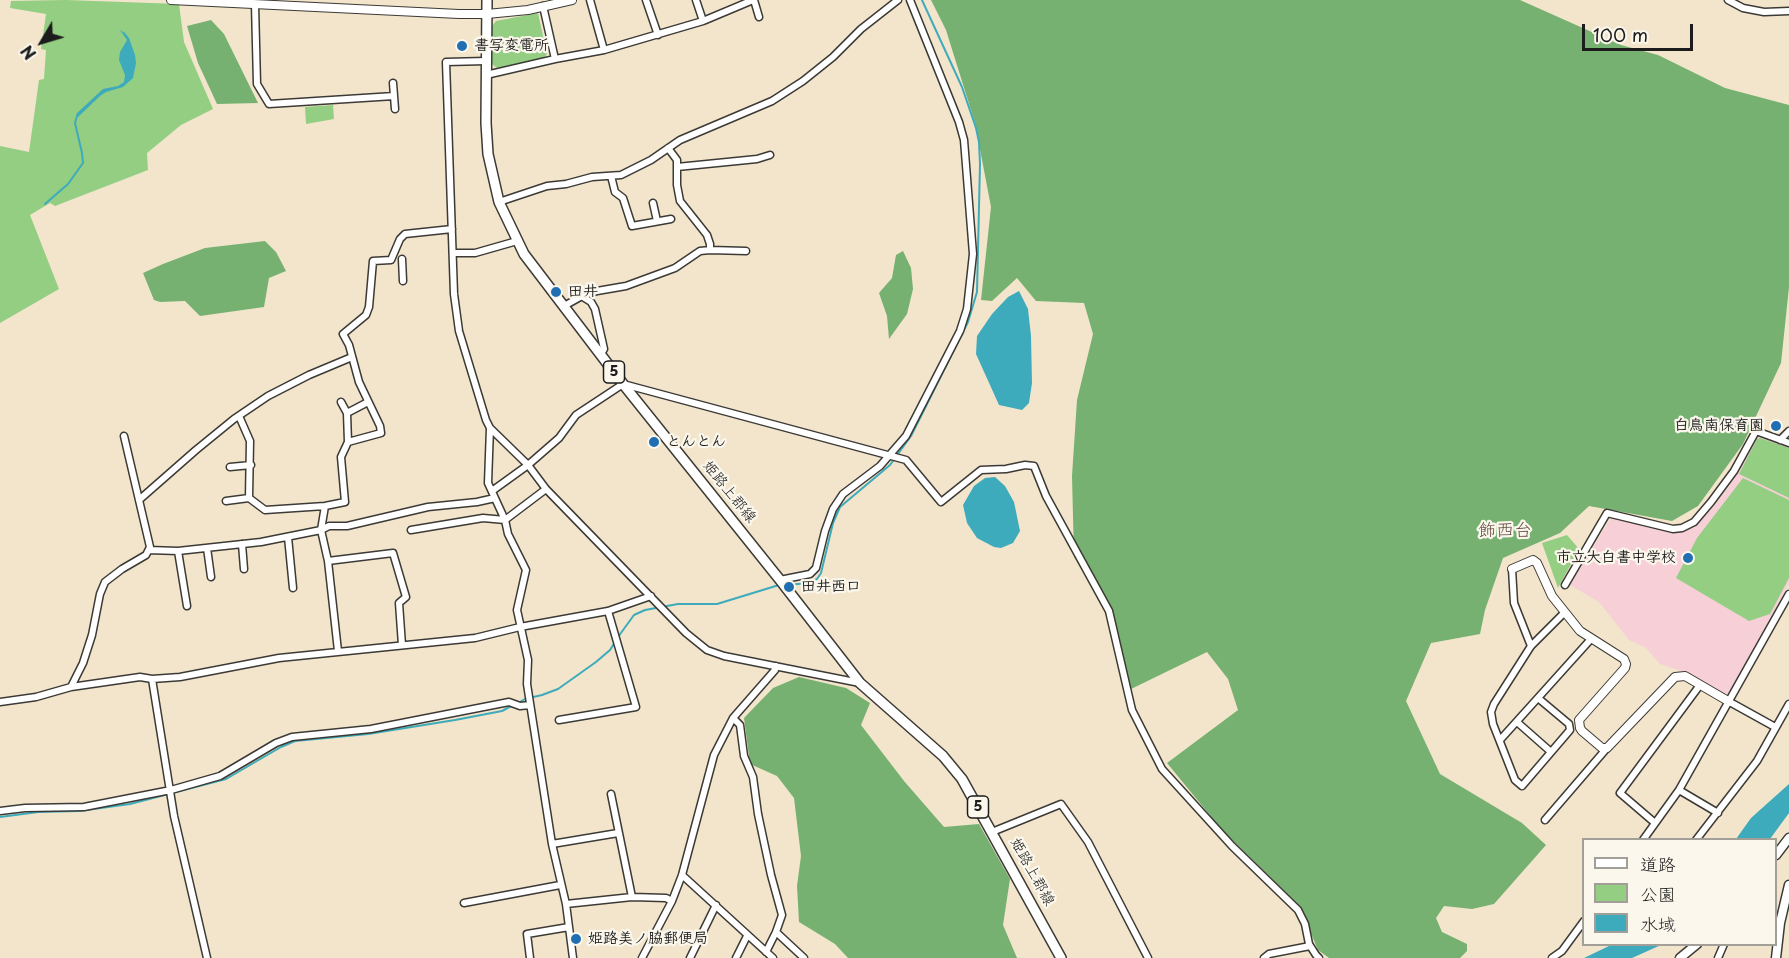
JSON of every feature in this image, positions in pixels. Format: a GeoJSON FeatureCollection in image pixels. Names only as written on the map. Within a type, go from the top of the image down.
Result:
{"type":"FeatureCollection","features":[{"type":"Feature","properties":{"kind":"main road","name":"姫路上郡線"},"geometry":{"type":"LineString","coordinates":[[487,0],[488,154],[499,202],[524,254],[623,384],[860,683],[943,756],[962,779],[1061,958]]}},
{"type":"Feature","properties":{"kind":"main road"},"geometry":{"type":"LineString","coordinates":[[1777,854],[1789,839]]}},
{"type":"Feature","properties":{"kind":"main road"},"geometry":{"type":"LineString","coordinates":[[1776,958],[1780,923],[1789,885]]}},
{"type":"Feature","properties":{"kind":"main road"},"geometry":{"type":"LineString","coordinates":[[1680,958],[1695,946]]}},
{"type":"Feature","properties":{"kind":"street"},"geometry":{"type":"LineString","coordinates":[[171,0],[418,13],[487,14],[572,0]]}},
{"type":"Feature","properties":{"kind":"street"},"geometry":{"type":"LineString","coordinates":[[590,0],[604,50]]}},
{"type":"Feature","properties":{"kind":"street"},"geometry":{"type":"LineString","coordinates":[[646,0],[658,35]]}},
{"type":"Feature","properties":{"kind":"street"},"geometry":{"type":"LineString","coordinates":[[696,0],[703,21]]}},
{"type":"Feature","properties":{"kind":"street"},"geometry":{"type":"LineString","coordinates":[[486,75],[604,50],[658,35],[703,21],[753,0],[759,17]]}},
{"type":"Feature","properties":{"kind":"street"},"geometry":{"type":"LineString","coordinates":[[499,202],[547,186],[592,177],[621,175],[651,160],[680,140],[781,96],[833,57],[861,29],[898,0]]}},
{"type":"Feature","properties":{"kind":"street"},"geometry":{"type":"LineString","coordinates":[[780,580],[810,574],[816,568],[832,509],[843,495],[880,466],[906,436],[960,331],[967,309],[973,254],[964,140],[959,122],[910,0]]}},
{"type":"Feature","properties":{"kind":"street"},"geometry":{"type":"LineString","coordinates":[[1728,0],[1743,8],[1764,12],[1789,11]]}},
{"type":"Feature","properties":{"kind":"street"},"geometry":{"type":"LineString","coordinates":[[255,4],[257,84],[269,104],[394,96]]}},
{"type":"Feature","properties":{"kind":"street"},"geometry":{"type":"LineString","coordinates":[[543,6],[555,59]]}},
{"type":"Feature","properties":{"kind":"street"},"geometry":{"type":"LineString","coordinates":[[486,61],[446,62],[454,294],[459,331],[490,428],[528,465],[546,489],[686,633],[706,650],[724,656],[860,683]]}},
{"type":"Feature","properties":{"kind":"street"},"geometry":{"type":"LineString","coordinates":[[393,83],[395,109]]}},
{"type":"Feature","properties":{"kind":"street"},"geometry":{"type":"LineString","coordinates":[[668,148],[677,160],[677,185],[680,201],[706,235],[710,250]]}},
{"type":"Feature","properties":{"kind":"street"},"geometry":{"type":"LineString","coordinates":[[677,168],[757,159],[771,155]]}},
{"type":"Feature","properties":{"kind":"street"},"geometry":{"type":"LineString","coordinates":[[757,159],[758,167]]}},
{"type":"Feature","properties":{"kind":"street"},"geometry":{"type":"LineString","coordinates":[[611,176],[615,192],[623,198],[632,226],[671,219]]}},
{"type":"Feature","properties":{"kind":"street"},"geometry":{"type":"LineString","coordinates":[[653,203],[657,221]]}},
{"type":"Feature","properties":{"kind":"street"},"geometry":{"type":"LineString","coordinates":[[348,442],[381,432],[359,382],[349,345],[343,334],[366,315],[369,307],[373,261],[391,260],[400,239],[405,234],[452,230]]}},
{"type":"Feature","properties":{"kind":"street"},"geometry":{"type":"LineString","coordinates":[[453,253],[475,253],[517,241]]}},
{"type":"Feature","properties":{"kind":"street"},"geometry":{"type":"LineString","coordinates":[[564,306],[582,296],[626,286],[675,268],[700,251],[746,251]]}},
{"type":"Feature","properties":{"kind":"street"},"geometry":{"type":"LineString","coordinates":[[402,259],[403,282]]}},
{"type":"Feature","properties":{"kind":"street"},"geometry":{"type":"LineString","coordinates":[[582,296],[591,302],[595,309],[604,349],[600,354]]}},
{"type":"Feature","properties":{"kind":"street"},"geometry":{"type":"LineString","coordinates":[[139,500],[196,450],[268,396],[352,357]]}},
{"type":"Feature","properties":{"kind":"street"},"geometry":{"type":"LineString","coordinates":[[148,550],[178,551],[242,544],[288,537],[321,530],[328,526],[347,526],[428,507],[477,502],[494,494],[559,438],[576,415],[623,384],[906,460],[941,502],[981,470],[1034,466],[1046,496],[1109,611],[1132,710],[1162,769],[1232,846],[1298,910],[1305,924],[1310,946],[1319,958]]}},
{"type":"Feature","properties":{"kind":"street"},"geometry":{"type":"LineString","coordinates":[[225,501],[249,498],[265,510],[325,506],[345,502],[340,457],[348,442],[347,413],[341,402]]}},
{"type":"Feature","properties":{"kind":"street"},"geometry":{"type":"LineString","coordinates":[[347,413],[368,402]]}},
{"type":"Feature","properties":{"kind":"street"},"geometry":{"type":"LineString","coordinates":[[239,416],[250,441],[249,498]]}},
{"type":"Feature","properties":{"kind":"street"},"geometry":{"type":"LineString","coordinates":[[490,428],[491,451],[488,483],[505,520],[508,534],[526,570],[517,610],[528,660],[527,684],[530,705],[552,844],[566,904],[573,958]]}},
{"type":"Feature","properties":{"kind":"street"},"geometry":{"type":"LineString","coordinates":[[1565,585],[1607,513],[1673,529],[1682,528],[1694,522],[1711,502],[1734,471],[1756,431],[1789,443]]}},
{"type":"Feature","properties":{"kind":"street"},"geometry":{"type":"LineString","coordinates":[[1780,440],[1789,431]]}},
{"type":"Feature","properties":{"kind":"street"},"geometry":{"type":"LineString","coordinates":[[71,687],[83,663],[105,582],[146,555],[150,547],[124,436]]}},
{"type":"Feature","properties":{"kind":"street"},"geometry":{"type":"LineString","coordinates":[[230,467],[251,465]]}},
{"type":"Feature","properties":{"kind":"street"},"geometry":{"type":"LineString","coordinates":[[411,530],[483,518],[505,520],[546,489]]}},
{"type":"Feature","properties":{"kind":"street"},"geometry":{"type":"LineString","coordinates":[[325,506],[321,530],[328,561],[338,651]]}},
{"type":"Feature","properties":{"kind":"street"},"geometry":{"type":"LineString","coordinates":[[288,537],[293,588]]}},
{"type":"Feature","properties":{"kind":"street"},"geometry":{"type":"LineString","coordinates":[[242,544],[244,569]]}},
{"type":"Feature","properties":{"kind":"street"},"geometry":{"type":"LineString","coordinates":[[207,548],[211,577]]}},
{"type":"Feature","properties":{"kind":"street"},"geometry":{"type":"LineString","coordinates":[[178,551],[187,606]]}},
{"type":"Feature","properties":{"kind":"street"},"geometry":{"type":"LineString","coordinates":[[328,561],[393,553],[406,597],[399,603],[402,645]]}},
{"type":"Feature","properties":{"kind":"street"},"geometry":{"type":"LineString","coordinates":[[1531,646],[1514,603],[1512,569],[1533,560],[1537,563],[1552,596],[1580,632],[1621,656],[1626,664],[1625,668],[1579,720],[1582,731],[1602,748],[1606,748]]}},
{"type":"Feature","properties":{"kind":"street"},"geometry":{"type":"LineString","coordinates":[[1644,838],[1678,790],[1728,701],[1787,604],[1789,594]]}},
{"type":"Feature","properties":{"kind":"street"},"geometry":{"type":"LineString","coordinates":[[0,702],[36,697],[71,687],[140,677],[152,679],[190,675],[279,658],[475,638],[520,627],[608,611],[651,596]]}},
{"type":"Feature","properties":{"kind":"street"},"geometry":{"type":"LineString","coordinates":[[560,720],[636,707],[608,611]]}},
{"type":"Feature","properties":{"kind":"street"},"geometry":{"type":"LineString","coordinates":[[1538,698],[1569,724],[1570,730],[1522,786],[1515,780],[1493,724],[1491,712],[1531,646],[1564,613]]}},
{"type":"Feature","properties":{"kind":"street"},"geometry":{"type":"LineString","coordinates":[[1500,740],[1591,639]]}},
{"type":"Feature","properties":{"kind":"street"},"geometry":{"type":"LineString","coordinates":[[642,958],[672,901],[682,874],[714,755],[733,718],[776,666]]}},
{"type":"Feature","properties":{"kind":"street"},"geometry":{"type":"LineString","coordinates":[[1545,820],[1606,748],[1675,677],[1685,676],[1775,727]]}},
{"type":"Feature","properties":{"kind":"street"},"geometry":{"type":"LineString","coordinates":[[152,679],[174,816],[207,958]]}},
{"type":"Feature","properties":{"kind":"street"},"geometry":{"type":"LineString","coordinates":[[1655,823],[1620,793],[1700,685]]}},
{"type":"Feature","properties":{"kind":"street"},"geometry":{"type":"LineString","coordinates":[[0,811],[25,808],[84,807],[171,790],[220,776],[276,743],[292,737],[371,729],[509,702],[520,706],[530,705]]}},
{"type":"Feature","properties":{"kind":"street"},"geometry":{"type":"LineString","coordinates":[[1698,838],[1756,761],[1789,704]]}},
{"type":"Feature","properties":{"kind":"street"},"geometry":{"type":"LineString","coordinates":[[733,718],[740,725],[744,756],[753,777],[758,814],[782,915],[766,951]]}},
{"type":"Feature","properties":{"kind":"street"},"geometry":{"type":"LineString","coordinates":[[1516,722],[1551,752]]}},
{"type":"Feature","properties":{"kind":"street"},"geometry":{"type":"LineString","coordinates":[[1678,790],[1718,813]]}},
{"type":"Feature","properties":{"kind":"street"},"geometry":{"type":"LineString","coordinates":[[611,794],[632,897]]}},
{"type":"Feature","properties":{"kind":"street"},"geometry":{"type":"LineString","coordinates":[[992,832],[1061,804],[1088,842],[1148,958]]}},
{"type":"Feature","properties":{"kind":"street"},"geometry":{"type":"LineString","coordinates":[[552,844],[618,833]]}},
{"type":"Feature","properties":{"kind":"street"},"geometry":{"type":"LineString","coordinates":[[682,874],[773,958]]}},
{"type":"Feature","properties":{"kind":"street"},"geometry":{"type":"LineString","coordinates":[[464,903],[560,885]]}},
{"type":"Feature","properties":{"kind":"street"},"geometry":{"type":"LineString","coordinates":[[566,904],[632,897],[666,898],[672,901]]}},
{"type":"Feature","properties":{"kind":"street"},"geometry":{"type":"LineString","coordinates":[[690,958],[716,905]]}},
{"type":"Feature","properties":{"kind":"street"},"geometry":{"type":"LineString","coordinates":[[1552,958],[1562,951],[1582,924]]}},
{"type":"Feature","properties":{"kind":"street"},"geometry":{"type":"LineString","coordinates":[[530,958],[527,934],[569,927]]}},
{"type":"Feature","properties":{"kind":"street"},"geometry":{"type":"LineString","coordinates":[[1575,933],[1582,931]]}},
{"type":"Feature","properties":{"kind":"street"},"geometry":{"type":"LineString","coordinates":[[776,932],[804,958]]}},
{"type":"Feature","properties":{"kind":"street"},"geometry":{"type":"LineString","coordinates":[[736,958],[747,936]]}},
{"type":"Feature","properties":{"kind":"street"},"geometry":{"type":"LineString","coordinates":[[1264,958],[1269,954],[1310,946]]}},
{"type":"Feature","properties":{"kind":"shaded area","name":"市立大白書中学校"},"geometry":{"type":"Polygon","coordinates":[[[1760,436],[1789,447],[1789,584],[1729,693],[1724,694],[1688,673],[1660,664],[1646,648],[1629,640],[1599,602],[1570,585],[1612,516],[1673,532],[1687,530],[1702,519],[1733,481],[1756,438],[1760,436]]]}},
{"type":"Feature","properties":{"kind":"green space"},"geometry":{"type":"Polygon","coordinates":[[[66,0],[179,4],[184,42],[213,109],[181,125],[147,153],[148,170],[55,206],[50,203],[30,215],[59,289],[0,323],[0,146],[29,152],[39,80],[44,79],[46,50],[41,49],[46,14],[10,8],[11,1],[66,0]]]}},
{"type":"Feature","properties":{"kind":"green space"},"geometry":{"type":"Polygon","coordinates":[[[931,0],[1520,0],[1621,45],[1658,55],[1725,88],[1789,105],[1789,287],[1781,363],[1743,444],[1698,506],[1672,521],[1589,506],[1560,533],[1503,558],[1485,610],[1480,634],[1431,643],[1406,701],[1440,774],[1522,823],[1546,845],[1494,904],[1472,909],[1444,906],[1436,918],[1442,932],[1467,944],[1467,951],[1460,958],[1329,958],[1318,950],[1299,905],[1222,830],[1167,763],[1238,710],[1228,679],[1207,652],[1129,690],[1106,605],[1074,557],[1072,476],[1077,400],[1093,334],[1084,303],[1036,301],[1017,278],[992,301],[981,300],[991,207],[975,123],[946,30],[931,0]]]}},
{"type":"Feature","properties":{"kind":"green space"},"geometry":{"type":"Polygon","coordinates":[[[538,13],[547,54],[544,58],[497,68],[492,64],[492,26],[496,21],[538,13]]]}},
{"type":"Feature","properties":{"kind":"green space"},"geometry":{"type":"Polygon","coordinates":[[[211,20],[224,34],[258,103],[217,104],[198,63],[187,26],[211,20]]]}},
{"type":"Feature","properties":{"kind":"green space"},"geometry":{"type":"Polygon","coordinates":[[[333,105],[334,119],[306,124],[305,107],[333,105]]]}},
{"type":"Feature","properties":{"kind":"green space"},"geometry":{"type":"Polygon","coordinates":[[[265,241],[276,252],[286,271],[269,278],[264,307],[200,316],[185,301],[160,302],[154,300],[143,273],[205,248],[265,241]]]}},
{"type":"Feature","properties":{"kind":"green space"},"geometry":{"type":"Polygon","coordinates":[[[903,251],[911,268],[913,289],[907,314],[889,339],[887,316],[879,293],[892,278],[896,255],[903,251]]]}},
{"type":"Feature","properties":{"kind":"green space"},"geometry":{"type":"Polygon","coordinates":[[[1757,439],[1789,448],[1789,498],[1739,474],[1757,439]]]}},
{"type":"Feature","properties":{"kind":"green space"},"geometry":{"type":"Polygon","coordinates":[[[1743,478],[1789,500],[1789,578],[1770,614],[1749,621],[1676,578],[1697,538],[1743,478]]]}},
{"type":"Feature","properties":{"kind":"green space"},"geometry":{"type":"Polygon","coordinates":[[[1567,535],[1579,549],[1558,588],[1542,543],[1567,535]]]}},
{"type":"Feature","properties":{"kind":"green space"},"geometry":{"type":"Polygon","coordinates":[[[799,677],[846,688],[870,703],[861,725],[904,781],[944,827],[979,824],[1010,879],[1003,925],[1017,958],[848,958],[835,944],[799,922],[797,886],[801,856],[794,798],[777,776],[750,764],[744,718],[773,688],[799,677]]]}},
{"type":"Feature","properties":{"kind":"water"},"geometry":{"type":"Polygon","coordinates":[[[120,30],[129,38],[135,55],[133,78],[123,87],[100,96],[78,117],[76,114],[103,89],[118,86],[124,82],[125,75],[119,60],[120,52],[127,40],[120,30]]]}},
{"type":"Feature","properties":{"kind":"water"},"geometry":{"type":"Polygon","coordinates":[[[1019,291],[1028,309],[1031,336],[1032,383],[1029,403],[1022,410],[999,405],[976,354],[977,336],[992,314],[1008,297],[1019,291]]]}},
{"type":"Feature","properties":{"kind":"water"},"geometry":{"type":"Polygon","coordinates":[[[995,477],[1005,486],[1014,502],[1020,531],[1013,543],[1001,548],[977,538],[967,523],[963,505],[974,486],[985,478],[995,477]]]}},
{"type":"Feature","properties":{"kind":"water"},"geometry":{"type":"Polygon","coordinates":[[[1789,784],[1789,813],[1771,838],[1737,838],[1751,818],[1789,784]]]}},
{"type":"Feature","properties":{"kind":"water"},"geometry":{"type":"Polygon","coordinates":[[[1609,946],[1659,946],[1632,958],[1584,958],[1609,946]]]}},
{"type":"Feature","properties":{"kind":"waterway"},"geometry":{"type":"LineString","coordinates":[[788,585],[808,583],[817,579],[821,573],[833,523],[840,507],[890,465],[911,436],[968,322],[977,292],[979,142],[962,87],[922,0]]}},
{"type":"Feature","properties":{"kind":"waterway"},"geometry":{"type":"LineString","coordinates":[[45,204],[68,184],[83,163],[75,123],[77,116]]}},
{"type":"Feature","properties":{"kind":"waterway"},"geometry":{"type":"LineString","coordinates":[[618,637],[634,615],[645,610],[678,604],[717,604],[779,585]]}},
{"type":"Feature","properties":{"kind":"waterway"},"geometry":{"type":"LineString","coordinates":[[518,703],[558,689],[596,662],[610,650],[615,642]]}},
{"type":"Feature","properties":{"kind":"waterway"},"geometry":{"type":"LineString","coordinates":[[0,817],[38,812],[79,811],[130,804],[226,779],[295,741],[368,734],[455,720],[502,711],[513,705]]}},
{"type":"Feature","properties":{"kind":"place","name":"書写変電所"},"geometry":{"type":"Point","coordinates":[462,46]}},
{"type":"Feature","properties":{"kind":"place","name":"田井"},"geometry":{"type":"Point","coordinates":[556,292]}},
{"type":"Feature","properties":{"kind":"place","name":"白鳥南保育園"},"geometry":{"type":"Point","coordinates":[1776,426]}},
{"type":"Feature","properties":{"kind":"place","name":"とんとん"},"geometry":{"type":"Point","coordinates":[654,442]}},
{"type":"Feature","properties":{"kind":"place","name":"市立大白書中学校"},"geometry":{"type":"Point","coordinates":[1688,558]}},
{"type":"Feature","properties":{"kind":"place","name":"田井西口"},"geometry":{"type":"Point","coordinates":[789,587]}},
{"type":"Feature","properties":{"kind":"place","name":"姫路美ノ脇郵便局"},"geometry":{"type":"Point","coordinates":[576,939]}},
{"type":"Feature","properties":{"kind":"district","name":"飾西台"},"geometry":{"type":"Point","coordinates":[1505,531]}}]}
